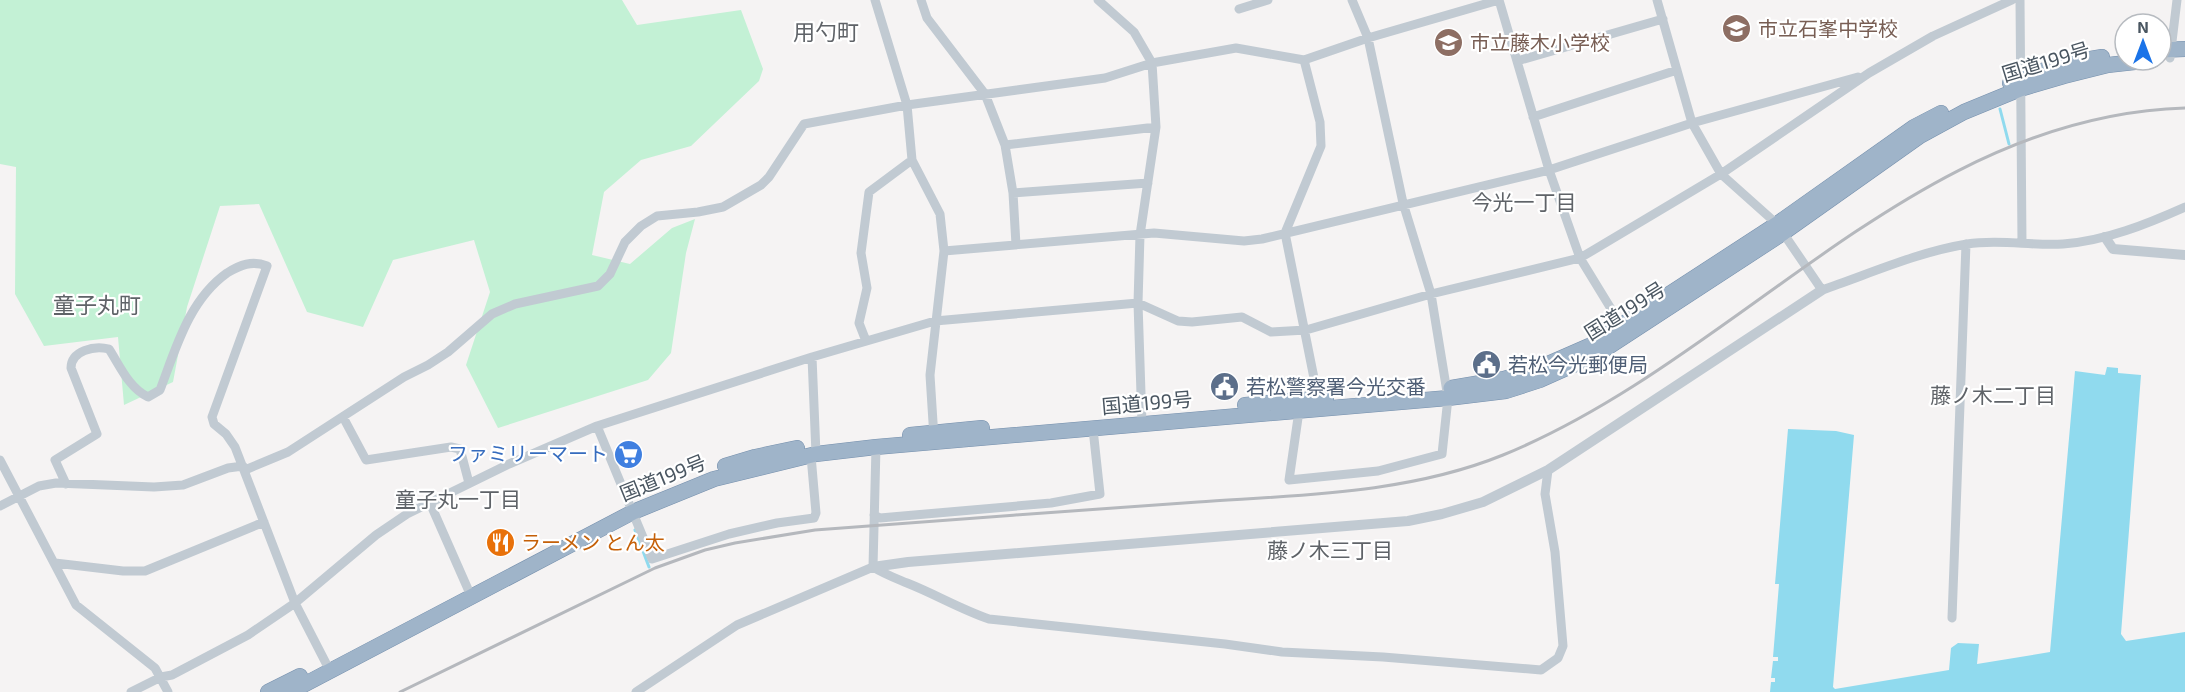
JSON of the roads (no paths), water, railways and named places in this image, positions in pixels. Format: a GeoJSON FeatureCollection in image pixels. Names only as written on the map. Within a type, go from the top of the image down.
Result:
{"type":"FeatureCollection","features":[{"type":"Feature","properties":{"kind":"highway","name":"国道199号"},"geometry":{"type":"LineString","coordinates":[[290,692],[328,667],[631,508],[714,479],[814,452],[934,438],[1319,403],[1506,391],[1540,380],[1596,355],[1624,331],[1920,136],[2061,64],[2113,56]]}},
{"type":"Feature","properties":{"kind":"highway","name":"国道199号"},"geometry":{"type":"LineString","coordinates":[[2020,84],[2113,64]]}},
{"type":"Feature","properties":{"kind":"highway","name":"国道199号"},"geometry":{"type":"LineString","coordinates":[[814,452],[876,447],[934,438],[1093,429],[1142,419],[1299,411],[1319,403]]}},
{"type":"Feature","properties":{"kind":"highway","name":"国道199号"},"geometry":{"type":"LineString","coordinates":[[268,692],[328,667]]}},
{"type":"Feature","properties":{"kind":"street"},"geometry":{"type":"LineString","coordinates":[[875,0],[907,105],[912,160],[940,214],[944,251],[930,375],[934,438]]}},
{"type":"Feature","properties":{"kind":"street"},"geometry":{"type":"LineString","coordinates":[[921,0],[927,18],[985,94],[1005,145],[1013,193],[1016,244]]}},
{"type":"Feature","properties":{"kind":"street"},"geometry":{"type":"LineString","coordinates":[[1098,0],[1110,3],[1134,32],[1152,63],[1156,127],[1140,235],[1138,303],[1142,419]]}},
{"type":"Feature","properties":{"kind":"street"},"geometry":{"type":"LineString","coordinates":[[1239,9],[1268,0]]}},
{"type":"Feature","properties":{"kind":"street"},"geometry":{"type":"LineString","coordinates":[[1299,411],[1289,480],[1378,471],[1442,454],[1447,394],[1431,294],[1403,203],[1368,38],[1352,0]]}},
{"type":"Feature","properties":{"kind":"street"},"geometry":{"type":"LineString","coordinates":[[0,506],[39,486],[56,483],[154,488],[183,485],[228,468],[244,468],[288,452],[404,377],[448,352],[492,314],[516,304],[598,286],[609,274],[625,242],[641,226],[657,216],[723,207],[761,185],[784,156],[804,124],[907,105],[1105,78],[1152,63],[1236,48],[1304,60],[1368,38],[1499,0],[1549,170],[1580,258],[1624,331]]}},
{"type":"Feature","properties":{"kind":"street"},"geometry":{"type":"LineString","coordinates":[[1657,0],[1692,123],[1720,174],[1780,229],[1822,290]]}},
{"type":"Feature","properties":{"kind":"street"},"geometry":{"type":"LineString","coordinates":[[131,692],[160,677],[172,675],[248,635],[295,603],[376,535],[407,514],[470,483],[597,426],[812,357],[935,321],[1138,303],[1178,321],[1192,322],[1242,317],[1271,332],[1306,330],[1431,294],[1580,258],[1720,174],[1869,73],[1933,36],[2012,0]]}},
{"type":"Feature","properties":{"kind":"street"},"geometry":{"type":"LineString","coordinates":[[2020,0],[2022,243]]}},
{"type":"Feature","properties":{"kind":"street"},"geometry":{"type":"LineString","coordinates":[[2173,43],[2177,0]]}},
{"type":"Feature","properties":{"kind":"street"},"geometry":{"type":"LineString","coordinates":[[1517,61],[1663,19]]}},
{"type":"Feature","properties":{"kind":"street"},"geometry":{"type":"LineString","coordinates":[[1304,60],[1320,122],[1321,146],[1285,233],[1319,403]]}},
{"type":"Feature","properties":{"kind":"street"},"geometry":{"type":"LineString","coordinates":[[1533,117],[1677,70]]}},
{"type":"Feature","properties":{"kind":"street"},"geometry":{"type":"LineString","coordinates":[[944,251],[1165,234],[1244,241],[1549,170],[1692,123],[1869,73]]}},
{"type":"Feature","properties":{"kind":"street"},"geometry":{"type":"LineString","coordinates":[[1005,145],[1156,127]]}},
{"type":"Feature","properties":{"kind":"street"},"geometry":{"type":"LineString","coordinates":[[866,341],[859,323],[867,288],[861,253],[868,192],[912,160]]}},
{"type":"Feature","properties":{"kind":"street"},"geometry":{"type":"LineString","coordinates":[[1013,193],[1148,183]]}},
{"type":"Feature","properties":{"kind":"street"},"geometry":{"type":"LineString","coordinates":[[636,692],[737,625],[873,567],[920,561],[1407,521],[1483,502],[1548,470],[1822,290],[1934,252],[1966,244],[2064,244],[2105,237],[2185,207]]}},
{"type":"Feature","properties":{"kind":"street"},"geometry":{"type":"LineString","coordinates":[[2105,237],[2113,249],[2185,255]]}},
{"type":"Feature","properties":{"kind":"street"},"geometry":{"type":"LineString","coordinates":[[1952,618],[1966,244]]}},
{"type":"Feature","properties":{"kind":"street"},"geometry":{"type":"LineString","coordinates":[[66,484],[55,460],[97,434],[71,368],[71,361],[75,356],[92,348],[109,349],[141,394],[152,396],[160,390],[185,326],[201,297],[219,279],[235,268],[256,263],[267,266],[212,417],[214,424],[226,434],[235,447],[295,603],[328,667]]}},
{"type":"Feature","properties":{"kind":"street"},"geometry":{"type":"LineString","coordinates":[[597,426],[652,559],[729,534],[777,523],[814,518],[816,513],[812,357]]}},
{"type":"Feature","properties":{"kind":"street"},"geometry":{"type":"LineString","coordinates":[[343,417],[366,460],[452,447],[460,449],[470,483]]}},
{"type":"Feature","properties":{"kind":"street"},"geometry":{"type":"LineString","coordinates":[[874,515],[880,518],[1051,503],[1100,494],[1093,429]]}},
{"type":"Feature","properties":{"kind":"street"},"geometry":{"type":"LineString","coordinates":[[873,567],[876,447]]}},
{"type":"Feature","properties":{"kind":"street"},"geometry":{"type":"LineString","coordinates":[[0,460],[76,605],[155,668],[168,692]]}},
{"type":"Feature","properties":{"kind":"street"},"geometry":{"type":"LineString","coordinates":[[873,567],[964,611],[989,619],[1282,652],[1383,657],[1541,670],[1558,658],[1563,646],[1555,552],[1545,494],[1548,470]]}},
{"type":"Feature","properties":{"kind":"street"},"geometry":{"type":"LineString","coordinates":[[430,503],[469,592]]}},
{"type":"Feature","properties":{"kind":"street"},"geometry":{"type":"LineString","coordinates":[[55,563],[123,571],[145,571],[264,522]]}},
{"type":"Feature","properties":{"kind":"water"},"geometry":{"type":"Polygon","coordinates":[[[2107,367],[2118,368],[2118,373],[2141,375],[2121,634],[2126,641],[2185,632],[2185,692],[1770,692],[1771,682],[1775,682],[1775,678],[1771,678],[1773,661],[1778,661],[1778,657],[1773,657],[1779,584],[1775,584],[1788,429],[1836,431],[1854,435],[1833,687],[1835,689],[1949,670],[1951,648],[1958,643],[1979,644],[1977,664],[2050,652],[2075,371],[2105,375],[2107,367]]]}},
{"type":"Feature","properties":{"kind":"waterway"},"geometry":{"type":"LineString","coordinates":[[2000,109],[2009,144]]}},
{"type":"Feature","properties":{"kind":"waterway"},"geometry":{"type":"LineString","coordinates":[[635,530],[649,567]]}},
{"type":"Feature","properties":{"kind":"railway"},"geometry":{"type":"LineString","coordinates":[[400,692],[655,568],[705,550],[735,543],[815,530],[1352,491],[1429,478],[1466,468],[1503,455],[1589,413],[1671,361],[1831,248],[1912,196],[1997,152],[2088,121],[2185,108]]}},
{"type":"Feature","properties":{"kind":"place","name":"市立石峯中学校"},"geometry":{"type":"Point","coordinates":[1737,29]}},
{"type":"Feature","properties":{"kind":"place","name":"市立藤木小学校"},"geometry":{"type":"Point","coordinates":[1449,43]}},
{"type":"Feature","properties":{"kind":"place","name":"若松今光郵便局"},"geometry":{"type":"Point","coordinates":[1487,365]}},
{"type":"Feature","properties":{"kind":"place","name":"若松警察署今光交番"},"geometry":{"type":"Point","coordinates":[1225,387]}},
{"type":"Feature","properties":{"kind":"place","name":"ファミリーマート"},"geometry":{"type":"Point","coordinates":[629,454]}},
{"type":"Feature","properties":{"kind":"place","name":"ラーメン とん太"},"geometry":{"type":"Point","coordinates":[500,543]}},
{"type":"Feature","properties":{"kind":"district","name":"用勺町"},"geometry":{"type":"Point","coordinates":[826,32]}},
{"type":"Feature","properties":{"kind":"district","name":"今光一丁目"},"geometry":{"type":"Point","coordinates":[1524,203]}},
{"type":"Feature","properties":{"kind":"district","name":"童子丸町"},"geometry":{"type":"Point","coordinates":[97,305]}},
{"type":"Feature","properties":{"kind":"district","name":"藤ノ木二丁目"},"geometry":{"type":"Point","coordinates":[1993,396]}},
{"type":"Feature","properties":{"kind":"district","name":"童子丸一丁目"},"geometry":{"type":"Point","coordinates":[458,500]}},
{"type":"Feature","properties":{"kind":"district","name":"藤ノ木三丁目"},"geometry":{"type":"Point","coordinates":[1330,551]}}]}
